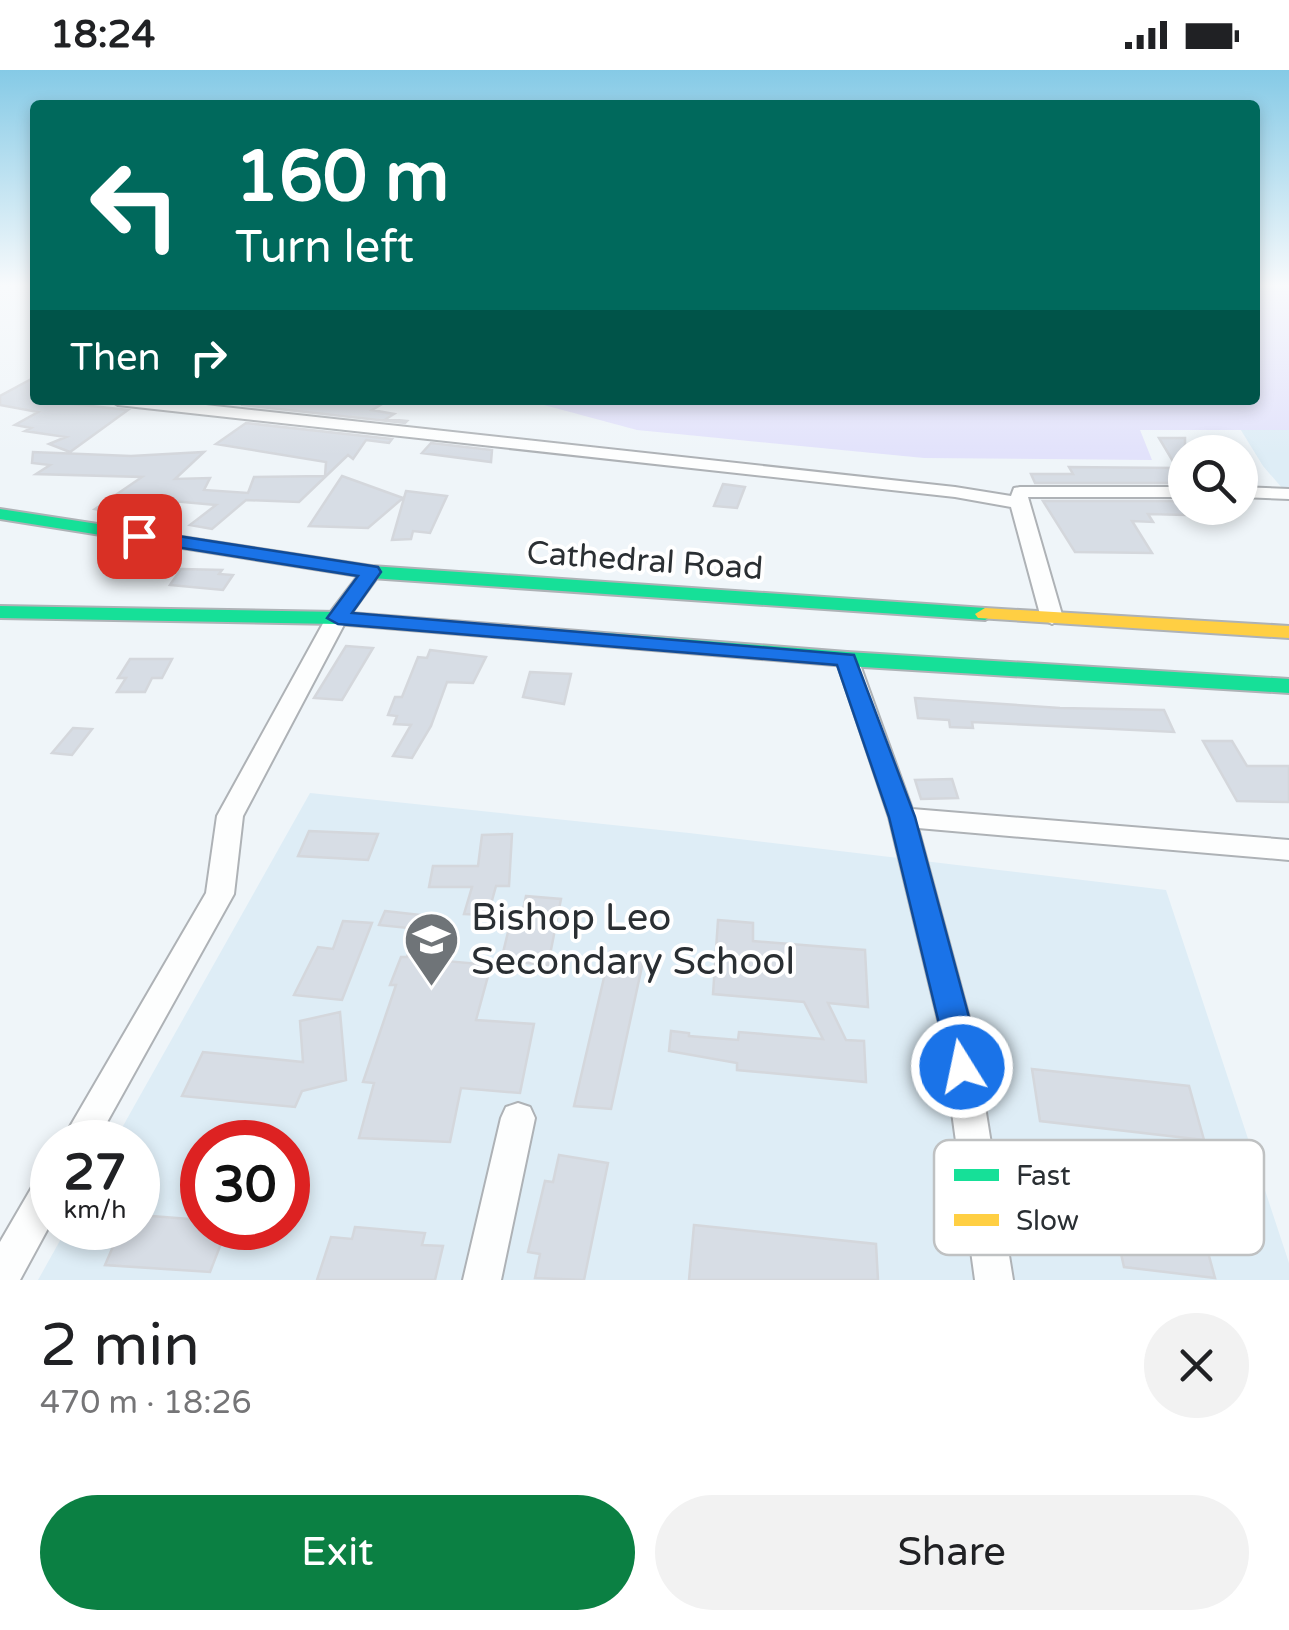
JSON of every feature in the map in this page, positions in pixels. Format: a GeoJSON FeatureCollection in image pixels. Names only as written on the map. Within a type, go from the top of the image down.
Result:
{"type":"FeatureCollection","features":[{"type":"Feature","properties":{"kind":"main road","name":"Cathedral Road"},"geometry":{"type":"LineString","coordinates":[[0,514],[371,572],[652,594],[1289,632]]}},
{"type":"Feature","properties":{"kind":"main road"},"geometry":{"type":"LineString","coordinates":[[0,612],[338,618],[846,659],[1289,686]]}},
{"type":"Feature","properties":{"kind":"street"},"geometry":{"type":"LineString","coordinates":[[163,405],[955,492],[1019,503]]}},
{"type":"Feature","properties":{"kind":"street"},"geometry":{"type":"LineString","coordinates":[[1052,618],[1019,503],[1020,492],[1168,492]]}},
{"type":"Feature","properties":{"kind":"street"},"geometry":{"type":"LineString","coordinates":[[1258,493],[1289,494]]}},
{"type":"Feature","properties":{"kind":"street"},"geometry":{"type":"LineString","coordinates":[[91,1120],[220,894],[230,816],[338,618],[371,572]]}},
{"type":"Feature","properties":{"kind":"street"},"geometry":{"type":"LineString","coordinates":[[846,659],[902,817],[957,1032],[973,1140]]}},
{"type":"Feature","properties":{"kind":"street"},"geometry":{"type":"LineString","coordinates":[[902,817],[1289,850]]}},
{"type":"Feature","properties":{"kind":"street"},"geometry":{"type":"LineString","coordinates":[[482,1280],[518,1118]]}},
{"type":"Feature","properties":{"kind":"street"},"geometry":{"type":"LineString","coordinates":[[0,1279],[30,1226]]}},
{"type":"Feature","properties":{"kind":"street"},"geometry":{"type":"LineString","coordinates":[[990,1255],[994,1280]]}},
{"type":"Feature","properties":{"kind":"shaded area"},"geometry":{"type":"Polygon","coordinates":[[[1260,341],[1289,341],[1289,430],[1140,430],[1152,460],[924,458],[637,430],[544,405],[1260,405],[1260,341]]]}},
{"type":"Feature","properties":{"kind":"shaded area"},"geometry":{"type":"Polygon","coordinates":[[[1289,420],[1289,496],[1258,458],[1258,435],[1244,435],[1239,427],[1289,420]]]}},
{"type":"Feature","properties":{"kind":"shaded area"},"geometry":{"type":"Polygon","coordinates":[[[310,793],[1166,890],[1248,1140],[934,1140],[934,1255],[1264,1255],[1264,1187],[1289,1263],[1289,1280],[38,1280],[55,1250],[160,1250],[160,1120],[126,1120],[310,793]]]}},
{"type":"Feature","properties":{"kind":"building"},"geometry":{"type":"Polygon","coordinates":[[[30,380],[30,405],[128,410],[70,452],[49,444],[66,437],[25,431],[31,428],[15,425],[38,412],[0,405],[0,396],[30,380]]]}},
{"type":"Feature","properties":{"kind":"building"},"geometry":{"type":"Polygon","coordinates":[[[242,405],[380,405],[372,410],[394,414],[386,419],[405,423],[242,405]]]}},
{"type":"Feature","properties":{"kind":"building"},"geometry":{"type":"Polygon","coordinates":[[[246,423],[392,439],[389,443],[366,440],[353,459],[348,455],[299,502],[246,500],[212,529],[190,525],[216,505],[172,501],[146,519],[95,509],[142,477],[36,474],[50,465],[32,463],[33,452],[131,456],[204,452],[175,479],[210,478],[204,490],[248,493],[254,477],[325,476],[326,462],[216,444],[246,423]]]}},
{"type":"Feature","properties":{"kind":"building"},"geometry":{"type":"Polygon","coordinates":[[[1159,438],[1168,438],[1168,453],[1159,438]]]}},
{"type":"Feature","properties":{"kind":"building"},"geometry":{"type":"Polygon","coordinates":[[[431,443],[492,450],[491,462],[422,453],[431,443]]]}},
{"type":"Feature","properties":{"kind":"building"},"geometry":{"type":"Polygon","coordinates":[[[1069,467],[1168,468],[1168,483],[1035,483],[1031,474],[1073,474],[1069,467]]]}},
{"type":"Feature","properties":{"kind":"building"},"geometry":{"type":"Polygon","coordinates":[[[342,476],[403,498],[368,528],[309,526],[342,476]]]}},
{"type":"Feature","properties":{"kind":"building"},"geometry":{"type":"Polygon","coordinates":[[[723,484],[745,487],[737,508],[714,506],[723,484]]]}},
{"type":"Feature","properties":{"kind":"building"},"geometry":{"type":"Polygon","coordinates":[[[406,491],[447,496],[430,533],[413,531],[411,539],[392,540],[406,491]]]}},
{"type":"Feature","properties":{"kind":"building"},"geometry":{"type":"Polygon","coordinates":[[[1043,501],[1168,501],[1168,515],[1148,514],[1153,522],[1132,521],[1152,553],[1075,552],[1043,501]]]}},
{"type":"Feature","properties":{"kind":"building"},"geometry":{"type":"Polygon","coordinates":[[[181,569],[222,570],[219,574],[233,575],[223,590],[170,585],[181,569]]]}},
{"type":"Feature","properties":{"kind":"building"},"geometry":{"type":"Polygon","coordinates":[[[346,646],[373,648],[342,700],[314,698],[346,646]]]}},
{"type":"Feature","properties":{"kind":"building"},"geometry":{"type":"Polygon","coordinates":[[[430,650],[486,657],[473,683],[447,682],[431,726],[412,758],[393,756],[411,725],[394,724],[397,716],[388,715],[395,697],[402,697],[418,657],[427,658],[430,650]]]}},
{"type":"Feature","properties":{"kind":"building"},"geometry":{"type":"Polygon","coordinates":[[[130,659],[172,659],[162,678],[152,678],[145,692],[117,692],[126,678],[118,678],[130,659]]]}},
{"type":"Feature","properties":{"kind":"building"},"geometry":{"type":"Polygon","coordinates":[[[530,672],[571,674],[564,704],[523,697],[530,672]]]}},
{"type":"Feature","properties":{"kind":"building"},"geometry":{"type":"Polygon","coordinates":[[[915,698],[1060,708],[1164,710],[1174,732],[972,722],[973,728],[950,727],[949,720],[918,718],[915,698]]]}},
{"type":"Feature","properties":{"kind":"building"},"geometry":{"type":"Polygon","coordinates":[[[73,728],[92,729],[72,755],[52,753],[73,728]]]}},
{"type":"Feature","properties":{"kind":"building"},"geometry":{"type":"Polygon","coordinates":[[[1203,741],[1232,741],[1247,766],[1289,766],[1289,802],[1237,801],[1203,741]]]}},
{"type":"Feature","properties":{"kind":"building"},"geometry":{"type":"Polygon","coordinates":[[[952,779],[958,798],[921,799],[915,780],[952,779]]]}},
{"type":"Feature","properties":{"kind":"building"},"geometry":{"type":"Polygon","coordinates":[[[309,831],[378,834],[368,860],[298,856],[309,831]]]}},
{"type":"Feature","properties":{"kind":"building"},"geometry":{"type":"Polygon","coordinates":[[[512,834],[509,886],[496,886],[488,915],[464,914],[472,887],[429,887],[433,866],[478,866],[482,835],[512,834]]]}},
{"type":"Feature","properties":{"kind":"building"},"geometry":{"type":"Polygon","coordinates":[[[526,896],[561,899],[548,965],[501,961],[509,928],[519,928],[526,896]]]}},
{"type":"Feature","properties":{"kind":"building"},"geometry":{"type":"Polygon","coordinates":[[[385,911],[439,917],[423,959],[491,965],[476,1020],[534,1024],[520,1093],[461,1088],[450,1142],[359,1138],[374,1083],[363,1082],[396,985],[390,985],[418,929],[379,925],[385,911]]]}},
{"type":"Feature","properties":{"kind":"building"},"geometry":{"type":"Polygon","coordinates":[[[718,920],[753,923],[753,941],[865,950],[868,1007],[828,1003],[846,1040],[864,1041],[866,1082],[737,1070],[737,1063],[669,1051],[671,1031],[738,1040],[739,1032],[823,1039],[804,1002],[713,994],[718,920]]]}},
{"type":"Feature","properties":{"kind":"building"},"geometry":{"type":"Polygon","coordinates":[[[343,921],[372,923],[342,1000],[294,995],[318,947],[333,949],[343,921]]]}},
{"type":"Feature","properties":{"kind":"building"},"geometry":{"type":"Polygon","coordinates":[[[610,952],[644,957],[611,1109],[574,1106],[610,952]]]}},
{"type":"Feature","properties":{"kind":"building"},"geometry":{"type":"Polygon","coordinates":[[[340,1012],[346,1080],[302,1091],[295,1107],[182,1096],[203,1052],[303,1062],[300,1021],[340,1012]]]}},
{"type":"Feature","properties":{"kind":"building"},"geometry":{"type":"Polygon","coordinates":[[[1032,1069],[1189,1086],[1204,1140],[1040,1121],[1032,1069]]]}},
{"type":"Feature","properties":{"kind":"building"},"geometry":{"type":"Polygon","coordinates":[[[559,1155],[608,1163],[584,1280],[535,1278],[540,1254],[528,1252],[545,1181],[553,1182],[559,1155]]]}},
{"type":"Feature","properties":{"kind":"building"},"geometry":{"type":"Polygon","coordinates":[[[160,1217],[180,1218],[180,1250],[218,1250],[210,1272],[105,1265],[111,1250],[160,1250],[160,1217]]]}},
{"type":"Feature","properties":{"kind":"building"},"geometry":{"type":"Polygon","coordinates":[[[694,1225],[876,1244],[878,1280],[689,1280],[694,1225]]]}},
{"type":"Feature","properties":{"kind":"building"},"geometry":{"type":"Polygon","coordinates":[[[355,1227],[425,1233],[422,1245],[443,1246],[435,1280],[317,1280],[331,1237],[352,1239],[355,1227]]]}},
{"type":"Feature","properties":{"kind":"building"},"geometry":{"type":"Polygon","coordinates":[[[1121,1255],[1209,1255],[1215,1278],[1124,1267],[1121,1255]]]}},
{"type":"Feature","properties":{"kind":"traffic: fast"},"geometry":{"type":"LineString","coordinates":[[0,514],[371,572],[985,614]]}},
{"type":"Feature","properties":{"kind":"traffic: fast"},"geometry":{"type":"LineString","coordinates":[[0,612],[337,618],[847,659],[1289,686]]}},
{"type":"Feature","properties":{"kind":"traffic: slow"},"geometry":{"type":"LineString","coordinates":[[985,614],[1289,632]]}},
{"type":"Feature","properties":{"kind":"place","name":"Bishop Leo Secondary School"},"geometry":{"type":"Point","coordinates":[432,988]}},
{"type":"Feature","properties":{"kind":"route"},"geometry":{"type":"LineString","coordinates":[[139,536],[371,572],[338,618],[846,659],[902,817],[957,1032],[962,1067]]}}]}
